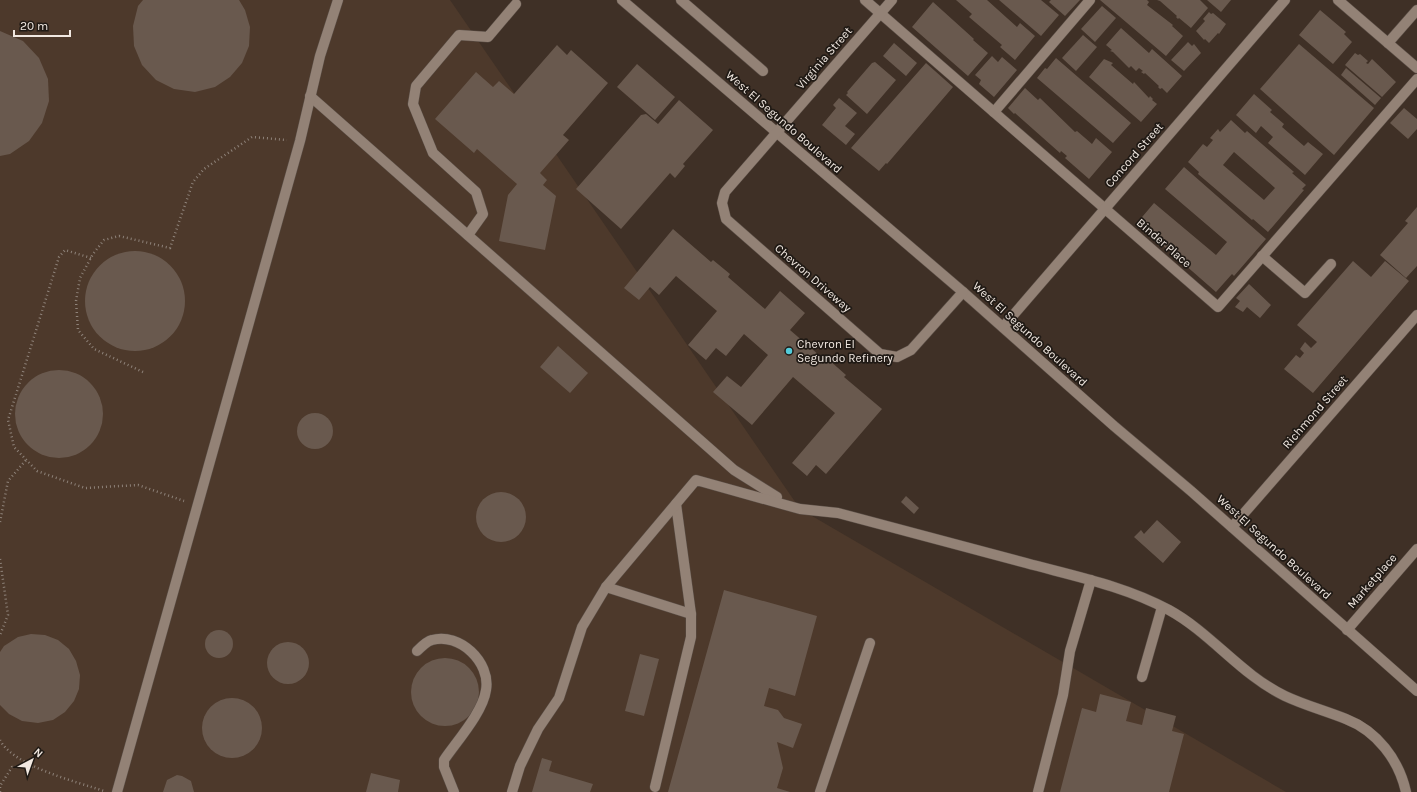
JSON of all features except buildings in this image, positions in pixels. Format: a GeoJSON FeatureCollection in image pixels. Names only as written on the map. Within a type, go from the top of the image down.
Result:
{"type":"FeatureCollection","features":[{"type":"Feature","properties":{"kind":"street"},"geometry":{"type":"LineString","coordinates":[[117,792],[300,141],[310,96],[338,0]]}},
{"type":"Feature","properties":{"kind":"street","name":"West El Segundo Boulevard"},"geometry":{"type":"LineString","coordinates":[[622,0],[963,292],[1417,691]]}},
{"type":"Feature","properties":{"kind":"street"},"geometry":{"type":"LineString","coordinates":[[681,0],[763,71]]}},
{"type":"Feature","properties":{"kind":"street","name":"Binder Place"},"geometry":{"type":"LineString","coordinates":[[865,0],[1218,306],[1417,79]]}},
{"type":"Feature","properties":{"kind":"street","name":"Virginia Street"},"geometry":{"type":"LineString","coordinates":[[777,132],[892,0]]}},
{"type":"Feature","properties":{"kind":"street"},"geometry":{"type":"LineString","coordinates":[[994,112],[1090,0]]}},
{"type":"Feature","properties":{"kind":"street","name":"Concord Street"},"geometry":{"type":"LineString","coordinates":[[1003,327],[1285,0]]}},
{"type":"Feature","properties":{"kind":"street"},"geometry":{"type":"LineString","coordinates":[[1338,0],[1417,68]]}},
{"type":"Feature","properties":{"kind":"street"},"geometry":{"type":"LineString","coordinates":[[468,235],[483,214],[476,192],[433,153],[413,104],[416,86],[459,35],[488,37],[516,4]]}},
{"type":"Feature","properties":{"kind":"street"},"geometry":{"type":"LineString","coordinates":[[1388,43],[1417,10]]}},
{"type":"Feature","properties":{"kind":"street"},"geometry":{"type":"LineString","coordinates":[[310,96],[734,470],[767,492],[800,509]]}},
{"type":"Feature","properties":{"kind":"street","name":"Chevron Driveway"},"geometry":{"type":"LineString","coordinates":[[777,132],[725,192],[722,203],[726,219],[880,354],[897,357],[912,350],[963,292]]}},
{"type":"Feature","properties":{"kind":"street"},"geometry":{"type":"LineString","coordinates":[[1262,256],[1305,293],[1331,264]]}},
{"type":"Feature","properties":{"kind":"street","name":"Richmond Street"},"geometry":{"type":"LineString","coordinates":[[1232,527],[1417,315]]}},
{"type":"Feature","properties":{"kind":"street"},"geometry":{"type":"LineString","coordinates":[[512,792],[520,766],[538,729],[559,698],[582,627],[606,586],[696,480],[800,509],[838,513],[1091,580],[1138,596],[1162,607],[1191,624],[1250,673],[1284,696],[1348,720],[1374,737],[1395,760],[1406,792]]}},
{"type":"Feature","properties":{"kind":"street"},"geometry":{"type":"LineString","coordinates":[[655,787],[691,637],[691,614],[676,504]]}},
{"type":"Feature","properties":{"kind":"street","name":"Marketplace"},"geometry":{"type":"LineString","coordinates":[[1347,630],[1417,549]]}},
{"type":"Feature","properties":{"kind":"street"},"geometry":{"type":"LineString","coordinates":[[1038,792],[1063,695],[1070,651],[1091,580]]}},
{"type":"Feature","properties":{"kind":"street"},"geometry":{"type":"LineString","coordinates":[[606,586],[691,614]]}},
{"type":"Feature","properties":{"kind":"street"},"geometry":{"type":"LineString","coordinates":[[1142,677],[1162,607]]}},
{"type":"Feature","properties":{"kind":"street"},"geometry":{"type":"LineString","coordinates":[[417,651],[430,640],[444,638],[459,643],[480,662],[486,675],[486,690],[479,708],[444,760],[444,767],[454,792]]}},
{"type":"Feature","properties":{"kind":"street"},"geometry":{"type":"LineString","coordinates":[[820,792],[870,643]]}},
{"type":"Feature","properties":{"kind":"path"},"geometry":{"type":"LineString","coordinates":[[144,372],[94,349],[78,330],[76,301],[80,278],[91,258],[104,240],[120,236],[170,248],[194,182],[204,169],[252,137],[300,141]]}},
{"type":"Feature","properties":{"kind":"path"},"geometry":{"type":"LineString","coordinates":[[91,258],[65,250],[59,257],[8,420],[14,447],[37,471],[85,488],[138,485],[197,506]]}},
{"type":"Feature","properties":{"kind":"path"},"geometry":{"type":"LineString","coordinates":[[0,522],[8,481],[26,460]]}},
{"type":"Feature","properties":{"kind":"path"},"geometry":{"type":"LineString","coordinates":[[0,559],[8,615],[0,635]]}},
{"type":"Feature","properties":{"kind":"path"},"geometry":{"type":"LineString","coordinates":[[0,740],[3,746],[34,767],[108,792]]}},
{"type":"Feature","properties":{"kind":"path"},"geometry":{"type":"LineString","coordinates":[[0,792],[0,786],[12,767],[34,767]]}},
{"type":"Feature","properties":{"kind":"shaded area"},"geometry":{"type":"Polygon","coordinates":[[[0,0],[450,0],[800,509],[1286,792],[0,792],[0,0]]]}},
{"type":"Feature","properties":{"kind":"place","name":"Chevron El Segundo Refinery"},"geometry":{"type":"Point","coordinates":[789,351]}}]}
